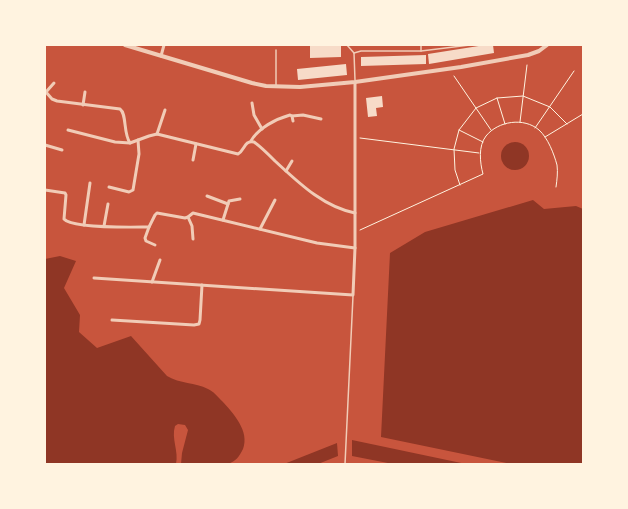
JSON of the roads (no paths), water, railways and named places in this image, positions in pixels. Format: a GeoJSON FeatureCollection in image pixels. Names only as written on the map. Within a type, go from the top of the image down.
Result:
{"type":"FeatureCollection","features":[{"type":"Feature","properties":{"kind":"street"},"geometry":{"type":"LineString","coordinates":[[125,45],[252,83],[300,87],[355,82],[461,67],[528,55],[547,45]]}},
{"type":"Feature","properties":{"kind":"street"},"geometry":{"type":"LineString","coordinates":[[161,56],[164,45]]}},
{"type":"Feature","properties":{"kind":"street"},"geometry":{"type":"LineString","coordinates":[[94,278],[353,295],[355,248],[355,82]]}},
{"type":"Feature","properties":{"kind":"street"},"geometry":{"type":"LineString","coordinates":[[54,83],[45,92],[52,99],[57,101],[120,109],[122,111],[125,130],[130,143]]}},
{"type":"Feature","properties":{"kind":"street"},"geometry":{"type":"LineString","coordinates":[[83,105],[84,92]]}},
{"type":"Feature","properties":{"kind":"street"},"geometry":{"type":"LineString","coordinates":[[252,103],[254,115],[262,129]]}},
{"type":"Feature","properties":{"kind":"street"},"geometry":{"type":"LineString","coordinates":[[157,134],[165,110]]}},
{"type":"Feature","properties":{"kind":"street"},"geometry":{"type":"LineString","coordinates":[[68,130],[115,142],[130,143],[157,134],[238,154],[247,143],[251,141],[256,133],[287,116],[302,115],[321,118]]}},
{"type":"Feature","properties":{"kind":"street"},"geometry":{"type":"LineString","coordinates":[[292,116],[293,121]]}},
{"type":"Feature","properties":{"kind":"street"},"geometry":{"type":"LineString","coordinates":[[109,186],[129,192],[133,190],[139,154],[138,140]]}},
{"type":"Feature","properties":{"kind":"street"},"geometry":{"type":"LineString","coordinates":[[251,141],[307,189],[324,201],[334,207],[355,213]]}},
{"type":"Feature","properties":{"kind":"street"},"geometry":{"type":"LineString","coordinates":[[193,160],[196,144]]}},
{"type":"Feature","properties":{"kind":"street"},"geometry":{"type":"LineString","coordinates":[[45,145],[62,150]]}},
{"type":"Feature","properties":{"kind":"street"},"geometry":{"type":"LineString","coordinates":[[286,171],[292,161]]}},
{"type":"Feature","properties":{"kind":"street"},"geometry":{"type":"LineString","coordinates":[[84,225],[90,183]]}},
{"type":"Feature","properties":{"kind":"street"},"geometry":{"type":"LineString","coordinates":[[45,190],[65,192],[65,221],[84,225],[150,227]]}},
{"type":"Feature","properties":{"kind":"street"},"geometry":{"type":"LineString","coordinates":[[207,196],[228,204]]}},
{"type":"Feature","properties":{"kind":"street"},"geometry":{"type":"LineString","coordinates":[[223,220],[229,200],[240,199]]}},
{"type":"Feature","properties":{"kind":"street"},"geometry":{"type":"LineString","coordinates":[[260,229],[275,200]]}},
{"type":"Feature","properties":{"kind":"street"},"geometry":{"type":"LineString","coordinates":[[104,226],[108,204]]}},
{"type":"Feature","properties":{"kind":"street"},"geometry":{"type":"LineString","coordinates":[[155,245],[146,241],[145,238],[157,212],[185,218],[193,214],[197,214],[317,243],[355,248]]}},
{"type":"Feature","properties":{"kind":"street"},"geometry":{"type":"LineString","coordinates":[[188,217],[192,226],[193,239]]}},
{"type":"Feature","properties":{"kind":"street"},"geometry":{"type":"LineString","coordinates":[[152,282],[160,260]]}},
{"type":"Feature","properties":{"kind":"street"},"geometry":{"type":"LineString","coordinates":[[112,320],[194,325],[199,324],[202,285]]}},
{"type":"Feature","properties":{"kind":"lane"},"geometry":{"type":"LineString","coordinates":[[347,45],[354,52],[355,82]]}},
{"type":"Feature","properties":{"kind":"lane"},"geometry":{"type":"LineString","coordinates":[[420,45],[421,52]]}},
{"type":"Feature","properties":{"kind":"lane"},"geometry":{"type":"LineString","coordinates":[[354,52],[421,52],[470,45]]}},
{"type":"Feature","properties":{"kind":"lane"},"geometry":{"type":"LineString","coordinates":[[276,50],[276,86]]}},
{"type":"Feature","properties":{"kind":"lane"},"geometry":{"type":"LineString","coordinates":[[345,464],[353,295]]}}]}
